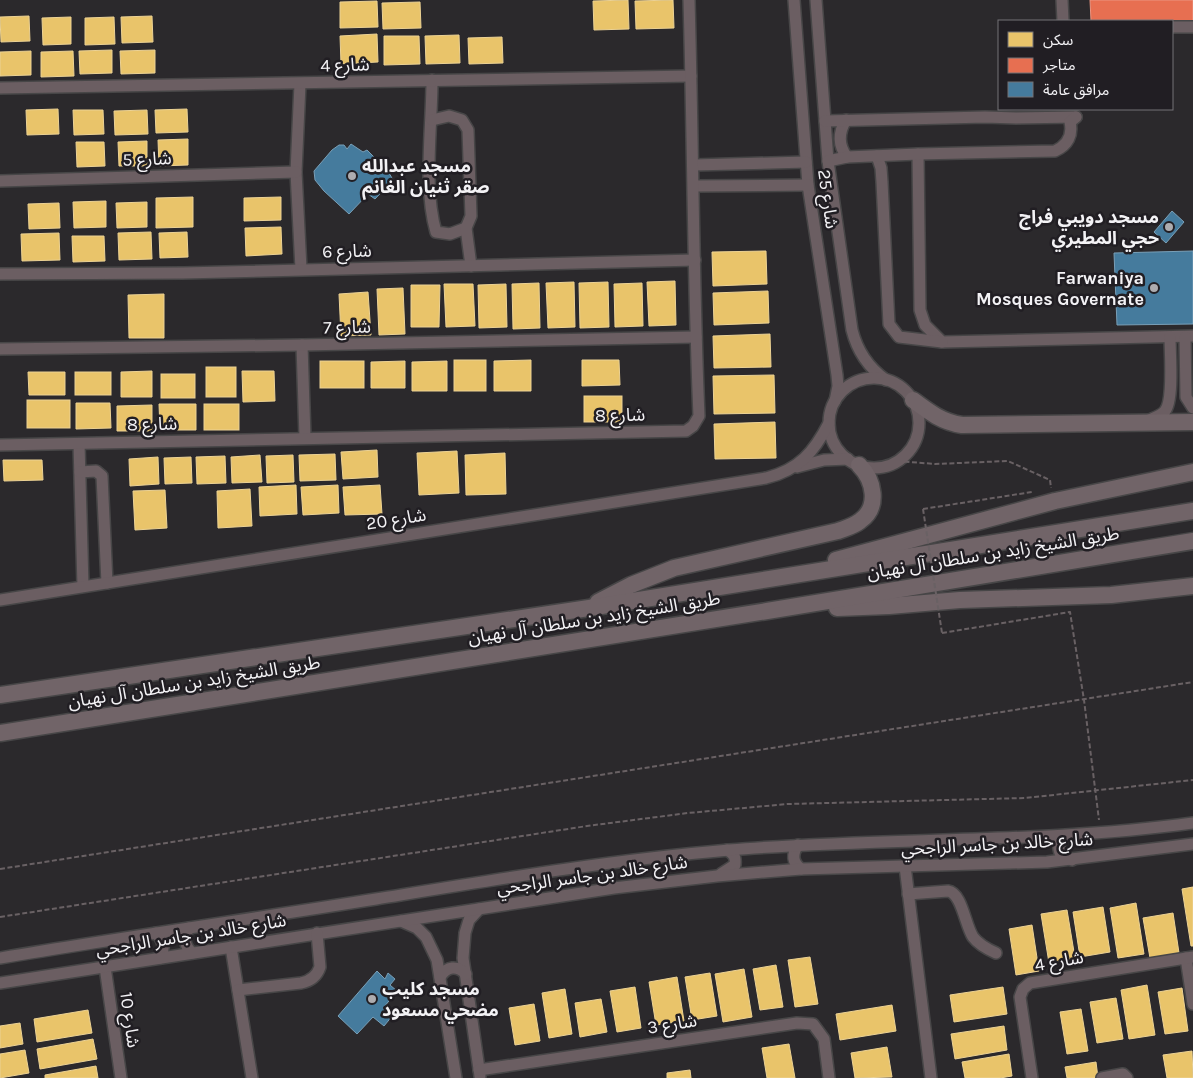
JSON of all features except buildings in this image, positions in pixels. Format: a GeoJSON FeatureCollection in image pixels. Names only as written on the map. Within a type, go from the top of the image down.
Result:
{"type":"FeatureCollection","features":[{"type":"Feature","properties":{"kind":"highway"},"geometry":{"type":"LineString","coordinates":[[913,400],[941,420],[962,425],[1193,422]]}},
{"type":"Feature","properties":{"kind":"highway"},"geometry":{"type":"LineString","coordinates":[[589,608],[631,585],[662,572],[711,559],[838,531],[857,524],[871,509],[872,496],[870,480],[866,472],[854,462]]}},
{"type":"Feature","properties":{"kind":"highway"},"geometry":{"type":"LineString","coordinates":[[762,580],[1055,501],[1193,472]]}},
{"type":"Feature","properties":{"kind":"highway","name":"طريق الشيخ زايد بن سلطان آل نهيان"},"geometry":{"type":"LineString","coordinates":[[0,696],[589,608],[1193,511]]}},
{"type":"Feature","properties":{"kind":"highway","name":"طريق الشيخ زايد بن سلطان آل نهيان"},"geometry":{"type":"LineString","coordinates":[[0,733],[1193,541]]}},
{"type":"Feature","properties":{"kind":"highway"},"geometry":{"type":"LineString","coordinates":[[767,611],[889,606],[960,600],[1111,596],[1193,586]]}},
{"type":"Feature","properties":{"kind":"highway"},"geometry":{"type":"LineString","coordinates":[[0,744],[92,719]]}},
{"type":"Feature","properties":{"kind":"street","name":"شارع 8"},"geometry":{"type":"LineString","coordinates":[[0,445],[686,431],[694,426],[699,416],[689,0]]}},
{"type":"Feature","properties":{"kind":"street","name":"شارع 25"},"geometry":{"type":"LineString","coordinates":[[794,0],[808,185],[837,374],[838,386],[835,401]]}},
{"type":"Feature","properties":{"kind":"street","name":"شارع 25"},"geometry":{"type":"LineString","coordinates":[[816,0],[828,161],[847,298],[854,336],[866,360],[886,380]]}},
{"type":"Feature","properties":{"kind":"street"},"geometry":{"type":"LineString","coordinates":[[1062,0],[1063,20]]}},
{"type":"Feature","properties":{"kind":"street"},"geometry":{"type":"LineString","coordinates":[[1173,27],[1193,27]]}},
{"type":"Feature","properties":{"kind":"street","name":"شارع 4"},"geometry":{"type":"LineString","coordinates":[[0,88],[691,76]]}},
{"type":"Feature","properties":{"kind":"street"},"geometry":{"type":"LineString","coordinates":[[432,80],[432,120],[429,146],[432,217],[436,232],[450,234],[466,228]]}},
{"type":"Feature","properties":{"kind":"street"},"geometry":{"type":"LineString","coordinates":[[300,84],[296,172],[301,269]]}},
{"type":"Feature","properties":{"kind":"street"},"geometry":{"type":"LineString","coordinates":[[825,121],[1016,118],[1075,113]]}},
{"type":"Feature","properties":{"kind":"street"},"geometry":{"type":"LineString","coordinates":[[828,161],[847,158],[918,154],[1055,151],[1067,143],[1070,136],[1070,122],[1075,113]]}},
{"type":"Feature","properties":{"kind":"street"},"geometry":{"type":"LineString","coordinates":[[432,120],[449,116],[462,120],[468,130],[471,216],[466,228],[470,266]]}},
{"type":"Feature","properties":{"kind":"street"},"geometry":{"type":"LineString","coordinates":[[846,120],[840,136],[841,148],[847,158]]}},
{"type":"Feature","properties":{"kind":"street"},"geometry":{"type":"LineString","coordinates":[[918,154],[920,310],[925,325],[942,342]]}},
{"type":"Feature","properties":{"kind":"street"},"geometry":{"type":"LineString","coordinates":[[877,156],[881,168],[889,324],[898,337],[942,342],[1189,337],[1186,397],[1193,408]]}},
{"type":"Feature","properties":{"kind":"street"},"geometry":{"type":"LineString","coordinates":[[694,165],[806,162]]}},
{"type":"Feature","properties":{"kind":"street","name":"شارع 5"},"geometry":{"type":"LineString","coordinates":[[0,182],[296,172]]}},
{"type":"Feature","properties":{"kind":"street"},"geometry":{"type":"LineString","coordinates":[[694,186],[808,185]]}},
{"type":"Feature","properties":{"kind":"street","name":"شارع 6"},"geometry":{"type":"LineString","coordinates":[[0,274],[183,273],[695,260]]}},
{"type":"Feature","properties":{"kind":"street","name":"شارع 7"},"geometry":{"type":"LineString","coordinates":[[0,349],[696,337]]}},
{"type":"Feature","properties":{"kind":"street"},"geometry":{"type":"LineString","coordinates":[[1144,422],[1161,415],[1169,404],[1170,337]]}},
{"type":"Feature","properties":{"kind":"street"},"geometry":{"type":"LineString","coordinates":[[302,345],[305,438]]}},
{"type":"Feature","properties":{"kind":"street"},"geometry":{"type":"LineString","coordinates":[[874,378],[886,380],[903,388],[913,400],[919,422],[917,437],[909,451],[897,461],[875,468],[854,462],[836,446],[829,423],[835,401],[845,389],[858,381],[874,378]]}},
{"type":"Feature","properties":{"kind":"street","name":"شارع 20"},"geometry":{"type":"LineString","coordinates":[[795,467],[813,449],[829,423]]}},
{"type":"Feature","properties":{"kind":"street"},"geometry":{"type":"LineString","coordinates":[[79,444],[83,586]]}},
{"type":"Feature","properties":{"kind":"street","name":"شارع 20"},"geometry":{"type":"LineString","coordinates":[[0,600],[752,480],[778,475],[795,467],[824,460],[854,462]]}},
{"type":"Feature","properties":{"kind":"street"},"geometry":{"type":"LineString","coordinates":[[80,472],[96,471],[102,476],[106,583]]}},
{"type":"Feature","properties":{"kind":"street","name":"شارع خالد بن جاسر الراجحي"},"geometry":{"type":"LineString","coordinates":[[0,958],[609,863],[727,850],[798,845],[1066,836],[1193,823]]}},
{"type":"Feature","properties":{"kind":"street"},"geometry":{"type":"LineString","coordinates":[[1066,836],[1060,842],[1058,848],[1060,854],[1072,860]]}},
{"type":"Feature","properties":{"kind":"street","name":"شارع خالد بن جاسر الراجحي"},"geometry":{"type":"LineString","coordinates":[[0,983],[614,888],[717,876],[801,869],[1047,862],[1193,844]]}},
{"type":"Feature","properties":{"kind":"street"},"geometry":{"type":"LineString","coordinates":[[798,845],[793,860],[801,869]]}},
{"type":"Feature","properties":{"kind":"street"},"geometry":{"type":"LineString","coordinates":[[717,876],[735,866],[734,854],[727,850]]}},
{"type":"Feature","properties":{"kind":"street"},"geometry":{"type":"LineString","coordinates":[[905,866],[931,1078]]}},
{"type":"Feature","properties":{"kind":"street"},"geometry":{"type":"LineString","coordinates":[[908,894],[954,892],[972,936],[981,945],[996,953]]}},
{"type":"Feature","properties":{"kind":"street"},"geometry":{"type":"LineString","coordinates":[[478,909],[469,920],[465,933],[463,958],[480,1074]]}},
{"type":"Feature","properties":{"kind":"street"},"geometry":{"type":"LineString","coordinates":[[400,920],[417,928],[426,937],[437,960],[456,1078]]}},
{"type":"Feature","properties":{"kind":"street"},"geometry":{"type":"LineString","coordinates":[[189,928],[185,944],[192,953]]}},
{"type":"Feature","properties":{"kind":"street"},"geometry":{"type":"LineString","coordinates":[[156,933],[162,942],[160,958]]}},
{"type":"Feature","properties":{"kind":"street"},"geometry":{"type":"LineString","coordinates":[[238,990],[311,979],[318,972],[320,966],[317,934]]}},
{"type":"Feature","properties":{"kind":"street"},"geometry":{"type":"LineString","coordinates":[[231,947],[252,1078]]}},
{"type":"Feature","properties":{"kind":"street","name":"شارع 4"},"geometry":{"type":"LineString","coordinates":[[1032,1078],[1020,997],[1023,989],[1030,983],[1189,958]]}},
{"type":"Feature","properties":{"kind":"street"},"geometry":{"type":"LineString","coordinates":[[1189,958],[1193,1004]]}},
{"type":"Feature","properties":{"kind":"street","name":"شارع 10"},"geometry":{"type":"LineString","coordinates":[[104,967],[121,1078]]}},
{"type":"Feature","properties":{"kind":"street"},"geometry":{"type":"LineString","coordinates":[[440,977],[449,968],[461,970],[466,974]]}},
{"type":"Feature","properties":{"kind":"street","name":"شارع 3"},"geometry":{"type":"LineString","coordinates":[[480,1074],[797,1023],[813,1024],[824,1039],[829,1078]]}},
{"type":"Feature","properties":{"kind":"street"},"geometry":{"type":"LineString","coordinates":[[1102,1078],[1123,1074],[1128,1078]]}},
{"type":"Feature","properties":{"kind":"path"},"geometry":{"type":"LineString","coordinates":[[897,461],[935,464],[1008,461],[1050,480],[1051,489]]}},
{"type":"Feature","properties":{"kind":"path"},"geometry":{"type":"LineString","coordinates":[[1031,492],[923,509],[942,632],[1070,612],[1084,700],[1100,832]]}},
{"type":"Feature","properties":{"kind":"path"},"geometry":{"type":"LineString","coordinates":[[0,869],[1193,682]]}},
{"type":"Feature","properties":{"kind":"path"},"geometry":{"type":"LineString","coordinates":[[0,917],[587,826],[688,813],[788,804],[1025,798],[1193,780]]}},
{"type":"Feature","properties":{"kind":"place","name":"مسجد عبدالله صقر ثنيان الغانم"},"geometry":{"type":"Point","coordinates":[352,176]}},
{"type":"Feature","properties":{"kind":"place","name":"مسجد دويبي فراج حجي المطيري"},"geometry":{"type":"Point","coordinates":[1169,227]}},
{"type":"Feature","properties":{"kind":"place","name":"Farwaniya Mosques Governate"},"geometry":{"type":"Point","coordinates":[1154,288]}},
{"type":"Feature","properties":{"kind":"place","name":"مسجد كليب مضحي مسعود"},"geometry":{"type":"Point","coordinates":[372,999]}}]}
